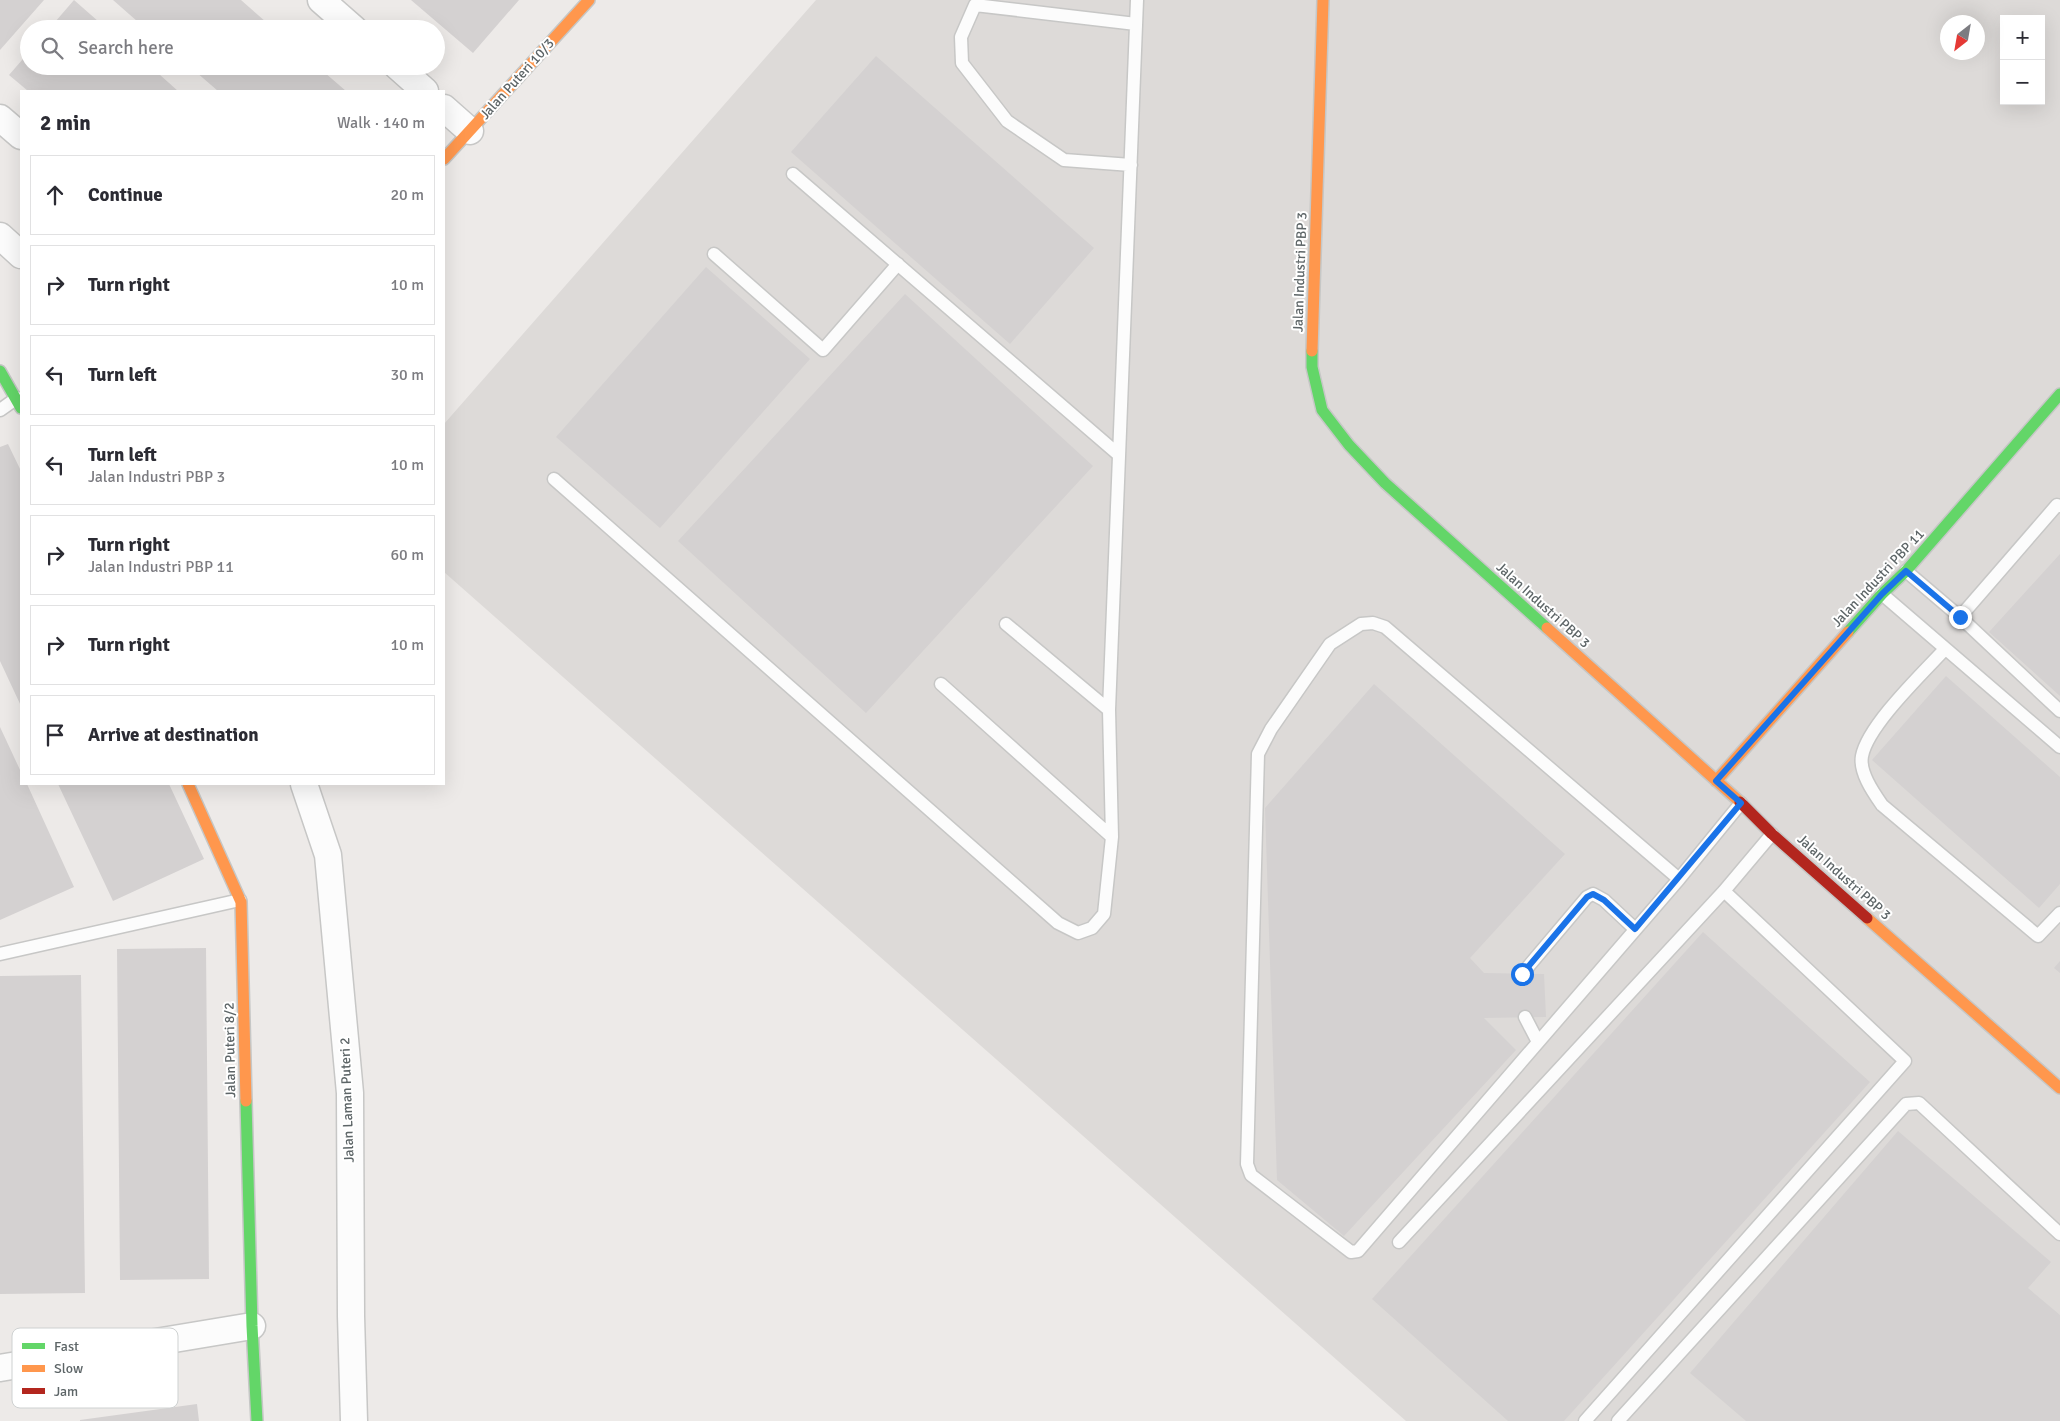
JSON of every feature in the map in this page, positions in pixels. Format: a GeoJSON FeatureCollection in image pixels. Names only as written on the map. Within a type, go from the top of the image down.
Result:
{"type":"FeatureCollection","features":[{"type":"Feature","properties":{"kind":"street"},"geometry":{"type":"LineString","coordinates":[[321,0],[344,20]]}},
{"type":"Feature","properties":{"kind":"street","name":"Jalan Industri PBP 3"},"geometry":{"type":"LineString","coordinates":[[1323,0],[1312,367],[1322,410],[1348,445],[1385,483],[1741,803],[1772,834],[2060,1088]]}},
{"type":"Feature","properties":{"kind":"street","name":"Jalan Puteri 10/3"},"geometry":{"type":"LineString","coordinates":[[445,158],[585,1]]}},
{"type":"Feature","properties":{"kind":"street"},"geometry":{"type":"LineString","coordinates":[[407,75],[424,90]]}},
{"type":"Feature","properties":{"kind":"street"},"geometry":{"type":"LineString","coordinates":[[445,109],[470,131]]}},
{"type":"Feature","properties":{"kind":"street"},"geometry":{"type":"LineString","coordinates":[[0,118],[20,135]]}},
{"type":"Feature","properties":{"kind":"street"},"geometry":{"type":"LineString","coordinates":[[0,236],[20,254]]}},
{"type":"Feature","properties":{"kind":"street"},"geometry":{"type":"LineString","coordinates":[[0,371],[19,403]]}},
{"type":"Feature","properties":{"kind":"street","name":"Jalan Industri PBP 11"},"geometry":{"type":"LineString","coordinates":[[1716,781],[1882,594],[1906,571],[2060,394]]}},
{"type":"Feature","properties":{"kind":"street","name":"Jalan Puteri 8/2"},"geometry":{"type":"LineString","coordinates":[[188,785],[240,900],[256,1421]]}},
{"type":"Feature","properties":{"kind":"street","name":"Jalan Laman Puteri 2"},"geometry":{"type":"LineString","coordinates":[[304,785],[328,855],[350,1093],[351,1316],[354,1421]]}},
{"type":"Feature","properties":{"kind":"street"},"geometry":{"type":"LineString","coordinates":[[178,1338],[252,1326]]}},
{"type":"Feature","properties":{"kind":"lane"},"geometry":{"type":"LineString","coordinates":[[554,480],[1058,923],[1078,933],[1092,928],[1104,914],[1112,837],[1109,710],[1137,0]]}},
{"type":"Feature","properties":{"kind":"lane"},"geometry":{"type":"LineString","coordinates":[[1130,165],[1064,160],[1007,121],[962,62],[961,37],[975,5],[1136,24]]}},
{"type":"Feature","properties":{"kind":"lane"},"geometry":{"type":"LineString","coordinates":[[793,174],[1119,455]]}},
{"type":"Feature","properties":{"kind":"lane"},"geometry":{"type":"LineString","coordinates":[[714,254],[823,350],[898,264]]}},
{"type":"Feature","properties":{"kind":"lane"},"geometry":{"type":"LineString","coordinates":[[0,410],[19,403]]}},
{"type":"Feature","properties":{"kind":"lane"},"geometry":{"type":"LineString","coordinates":[[1960,617],[2057,505],[2060,506]]}},
{"type":"Feature","properties":{"kind":"lane"},"geometry":{"type":"LineString","coordinates":[[1906,571],[1960,617],[2060,711]]}},
{"type":"Feature","properties":{"kind":"lane"},"geometry":{"type":"LineString","coordinates":[[1882,594],[2060,747]]}},
{"type":"Feature","properties":{"kind":"lane"},"geometry":{"type":"LineString","coordinates":[[1678,879],[1385,627],[1373,623],[1360,624],[1330,644],[1271,729],[1258,754],[1246,1164],[1251,1175],[1351,1252],[1358,1251],[1678,879],[1741,803]]}},
{"type":"Feature","properties":{"kind":"lane"},"geometry":{"type":"LineString","coordinates":[[1006,624],[1109,710]]}},
{"type":"Feature","properties":{"kind":"lane"},"geometry":{"type":"LineString","coordinates":[[1945,649],[1876,725],[1862,756],[1867,783],[1882,805],[2038,936],[2060,913]]}},
{"type":"Feature","properties":{"kind":"lane"},"geometry":{"type":"LineString","coordinates":[[941,684],[1112,837]]}},
{"type":"Feature","properties":{"kind":"lane"},"geometry":{"type":"LineString","coordinates":[[1399,1242],[1724,891],[1772,834]]}},
{"type":"Feature","properties":{"kind":"lane"},"geometry":{"type":"LineString","coordinates":[[1585,1421],[1905,1061],[1724,891]]}},
{"type":"Feature","properties":{"kind":"lane"},"geometry":{"type":"LineString","coordinates":[[1522,974],[1587,897],[1593,894],[1604,900],[1635,929]]}},
{"type":"Feature","properties":{"kind":"lane"},"geometry":{"type":"LineString","coordinates":[[0,954],[240,900]]}},
{"type":"Feature","properties":{"kind":"lane"},"geometry":{"type":"LineString","coordinates":[[1525,1018],[1538,1042]]}},
{"type":"Feature","properties":{"kind":"lane"},"geometry":{"type":"LineString","coordinates":[[1618,1421],[1906,1104],[1919,1103],[2060,1234]]}},
{"type":"Feature","properties":{"kind":"shaded area"},"geometry":{"type":"Polygon","coordinates":[[[816,0],[2060,0],[2060,1421],[1406,1421],[445,573],[445,423],[816,0]]]}},
{"type":"Feature","properties":{"kind":"building"},"geometry":{"type":"Polygon","coordinates":[[[0,0],[44,0],[26,20],[20,20],[20,27],[0,50],[0,0]]]}},
{"type":"Feature","properties":{"kind":"building"},"geometry":{"type":"Polygon","coordinates":[[[74,0],[97,20],[57,20],[74,0]]]}},
{"type":"Feature","properties":{"kind":"building"},"geometry":{"type":"Polygon","coordinates":[[[113,0],[241,0],[264,20],[136,20],[113,0]]]}},
{"type":"Feature","properties":{"kind":"building"},"geometry":{"type":"Polygon","coordinates":[[[411,0],[519,0],[473,53],[445,29],[445,20],[434,20],[411,0]]]}},
{"type":"Feature","properties":{"kind":"building"},"geometry":{"type":"Polygon","coordinates":[[[876,56],[1094,248],[1010,344],[791,152],[876,56]]]}},
{"type":"Feature","properties":{"kind":"building"},"geometry":{"type":"Polygon","coordinates":[[[20,62],[20,75],[160,75],[177,90],[27,90],[9,75],[20,62]]]}},
{"type":"Feature","properties":{"kind":"building"},"geometry":{"type":"Polygon","coordinates":[[[199,75],[327,75],[345,90],[217,90],[199,75]]]}},
{"type":"Feature","properties":{"kind":"building"},"geometry":{"type":"Polygon","coordinates":[[[706,267],[810,359],[660,528],[556,437],[706,267]]]}},
{"type":"Feature","properties":{"kind":"building"},"geometry":{"type":"Polygon","coordinates":[[[905,294],[1093,466],[866,713],[678,541],[905,294]]]}},
{"type":"Feature","properties":{"kind":"building"},"geometry":{"type":"Polygon","coordinates":[[[8,444],[20,469],[20,704],[0,661],[0,447],[8,444]]]}},
{"type":"Feature","properties":{"kind":"building"},"geometry":{"type":"Polygon","coordinates":[[[2060,554],[2060,696],[1989,632],[2060,554]]]}},
{"type":"Feature","properties":{"kind":"building"},"geometry":{"type":"Polygon","coordinates":[[[1946,676],[2060,777],[2060,884],[2039,908],[1872,760],[1946,676]]]}},
{"type":"Feature","properties":{"kind":"building"},"geometry":{"type":"Polygon","coordinates":[[[1374,684],[1565,854],[1470,958],[1484,973],[1544,974],[1546,1017],[1484,1018],[1516,1050],[1344,1236],[1277,1180],[1265,808],[1374,684]]]}},
{"type":"Feature","properties":{"kind":"building"},"geometry":{"type":"Polygon","coordinates":[[[0,727],[20,770],[20,785],[27,785],[74,887],[0,920],[0,727]]]}},
{"type":"Feature","properties":{"kind":"building"},"geometry":{"type":"Polygon","coordinates":[[[58,785],[169,785],[204,859],[113,901],[58,785]]]}},
{"type":"Feature","properties":{"kind":"building"},"geometry":{"type":"Polygon","coordinates":[[[1703,932],[1870,1082],[1564,1421],[1508,1421],[1372,1299],[1703,932]]]}},
{"type":"Feature","properties":{"kind":"building"},"geometry":{"type":"Polygon","coordinates":[[[206,948],[209,1279],[120,1280],[117,949],[206,948]]]}},
{"type":"Feature","properties":{"kind":"building"},"geometry":{"type":"Polygon","coordinates":[[[2060,961],[2060,973],[2054,968],[2060,961]]]}},
{"type":"Feature","properties":{"kind":"building"},"geometry":{"type":"Polygon","coordinates":[[[81,975],[85,1293],[0,1294],[0,976],[81,975]]]}},
{"type":"Feature","properties":{"kind":"building"},"geometry":{"type":"Polygon","coordinates":[[[1898,1131],[2051,1262],[2028,1288],[2060,1315],[2060,1421],[1746,1421],[1690,1373],[1898,1131]]]}},
{"type":"Feature","properties":{"kind":"building"},"geometry":{"type":"Polygon","coordinates":[[[197,1404],[199,1421],[80,1421],[178,1408],[197,1404]]]}},
{"type":"Feature","properties":{"kind":"traffic: fast"},"geometry":{"type":"LineString","coordinates":[[1312,351],[1312,367],[1322,410],[1349,445],[1385,483],[1547,628]]}},
{"type":"Feature","properties":{"kind":"traffic: fast"},"geometry":{"type":"LineString","coordinates":[[0,371],[20,406]]}},
{"type":"Feature","properties":{"kind":"traffic: fast"},"geometry":{"type":"LineString","coordinates":[[1848,632],[1882,594],[1906,571],[2060,394]]}},
{"type":"Feature","properties":{"kind":"traffic: fast"},"geometry":{"type":"LineString","coordinates":[[246,1101],[252,1326],[257,1421]]}},
{"type":"Feature","properties":{"kind":"traffic: slow"},"geometry":{"type":"LineString","coordinates":[[445,158],[589,0]]}},
{"type":"Feature","properties":{"kind":"traffic: slow"},"geometry":{"type":"LineString","coordinates":[[1312,351],[1323,0]]}},
{"type":"Feature","properties":{"kind":"traffic: slow"},"geometry":{"type":"LineString","coordinates":[[1547,628],[1740,802]]}},
{"type":"Feature","properties":{"kind":"traffic: slow"},"geometry":{"type":"LineString","coordinates":[[1716,781],[1848,632]]}},
{"type":"Feature","properties":{"kind":"traffic: slow"},"geometry":{"type":"LineString","coordinates":[[188,785],[241,902],[246,1101]]}},
{"type":"Feature","properties":{"kind":"traffic: slow"},"geometry":{"type":"LineString","coordinates":[[1867,918],[2060,1088]]}},
{"type":"Feature","properties":{"kind":"traffic: jam"},"geometry":{"type":"LineString","coordinates":[[1740,802],[1772,834],[1867,918]]}},
{"type":"Feature","properties":{"kind":"route"},"geometry":{"type":"LineString","coordinates":[[1522,974],[1587,897],[1593,894],[1604,900],[1635,929],[1741,803],[1716,781],[1882,594],[1906,571],[1960,617]]}}]}
